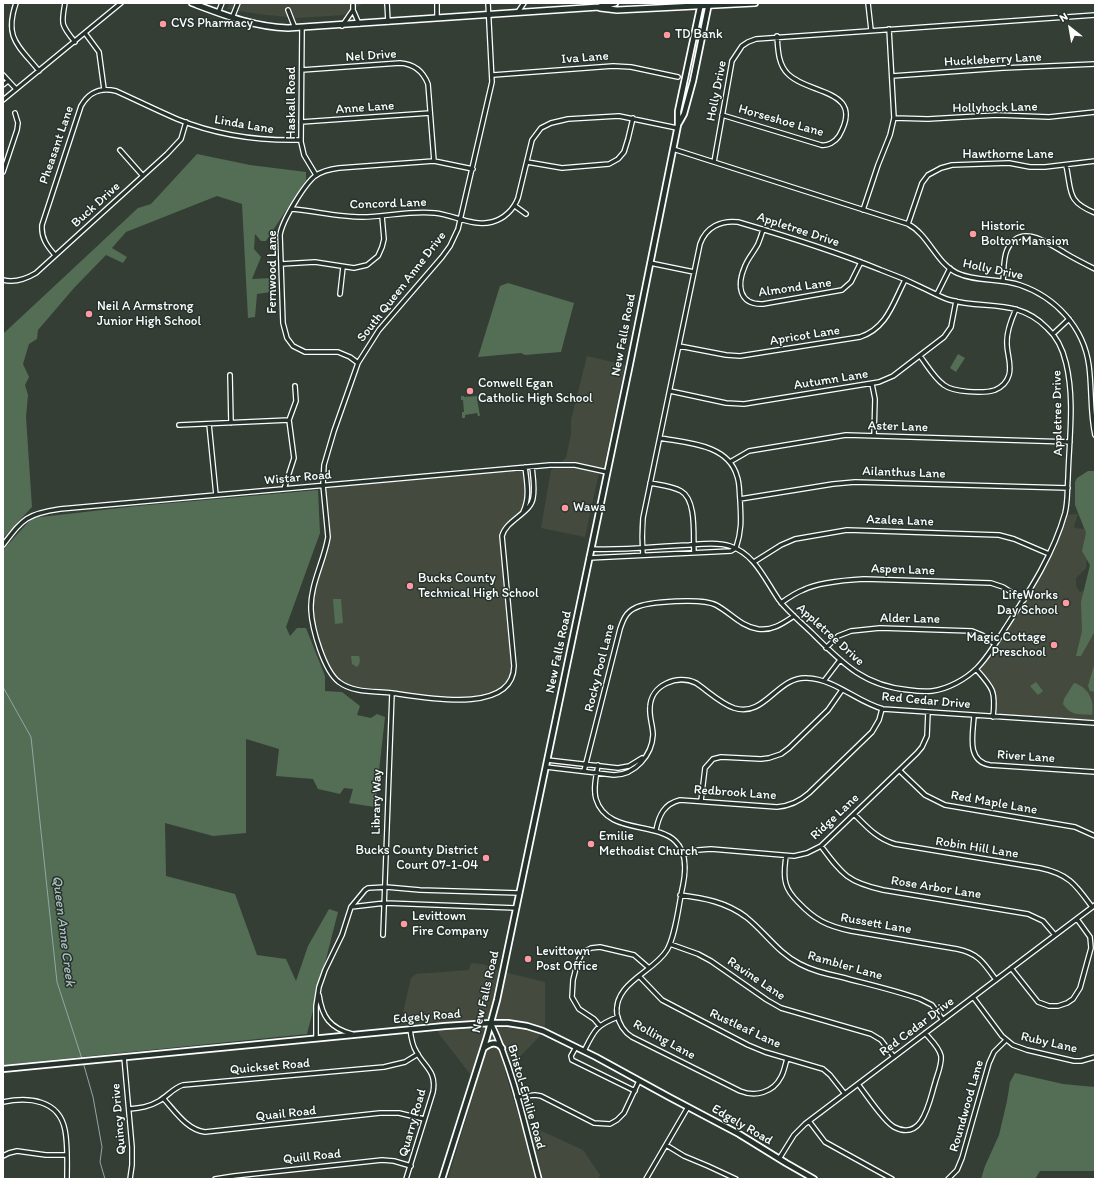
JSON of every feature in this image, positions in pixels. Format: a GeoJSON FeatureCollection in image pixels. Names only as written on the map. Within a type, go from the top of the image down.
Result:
{"type":"FeatureCollection","features":[{"type":"Feature","properties":{"kind":"main road"},"geometry":{"type":"LineString","coordinates":[[192,3],[202,5],[232,18],[261,26],[294,28],[342,26],[590,5],[599,8],[617,10],[701,4],[755,3]]}},
{"type":"Feature","properties":{"kind":"main road"},"geometry":{"type":"LineString","coordinates":[[599,8],[615,3]]}},
{"type":"Feature","properties":{"kind":"main road","name":"New Falls Road"},"geometry":{"type":"LineString","coordinates":[[442,1179],[491,1023],[590,558],[678,126],[678,111],[701,4]]}},
{"type":"Feature","properties":{"kind":"main road","name":"New Falls Road"},"geometry":{"type":"LineString","coordinates":[[678,126],[684,114],[693,81],[709,4]]}},
{"type":"Feature","properties":{"kind":"main road","name":"Edgely Road"},"geometry":{"type":"LineString","coordinates":[[3,1069],[410,1029],[491,1023],[512,1023],[544,1031],[584,1051],[739,1134],[814,1179]]}},
{"type":"Feature","properties":{"kind":"main road"},"geometry":{"type":"LineString","coordinates":[[484,1048],[487,1045],[494,1043],[498,1044],[502,1048]]}},
{"type":"Feature","properties":{"kind":"street"},"geometry":{"type":"LineString","coordinates":[[16,3],[11,23],[14,39],[39,71]]}},
{"type":"Feature","properties":{"kind":"street"},"geometry":{"type":"LineString","coordinates":[[65,3],[62,19],[63,24],[75,42]]}},
{"type":"Feature","properties":{"kind":"street"},"geometry":{"type":"LineString","coordinates":[[3,100],[121,3]]}},
{"type":"Feature","properties":{"kind":"street"},"geometry":{"type":"LineString","coordinates":[[218,13],[222,3]]}},
{"type":"Feature","properties":{"kind":"street"},"geometry":{"type":"LineString","coordinates":[[232,18],[238,3]]}},
{"type":"Feature","properties":{"kind":"street"},"geometry":{"type":"LineString","coordinates":[[387,3],[388,22]]}},
{"type":"Feature","properties":{"kind":"street"},"geometry":{"type":"LineString","coordinates":[[436,3],[437,18]]}},
{"type":"Feature","properties":{"kind":"street","name":"South Queen Anne Drive"},"geometry":{"type":"LineString","coordinates":[[488,3],[493,75],[473,169],[458,229],[450,246],[380,330],[358,363],[326,454],[323,485],[328,537],[312,590],[311,610],[315,634],[326,667],[338,681],[352,688],[449,700],[469,700],[496,693],[504,687],[512,676],[514,666],[502,546],[503,533],[523,512]]}},
{"type":"Feature","properties":{"kind":"street"},"geometry":{"type":"LineString","coordinates":[[518,12],[524,3]]}},
{"type":"Feature","properties":{"kind":"street"},"geometry":{"type":"LineString","coordinates":[[868,3],[871,30]]}},
{"type":"Feature","properties":{"kind":"street"},"geometry":{"type":"LineString","coordinates":[[353,5],[353,10],[359,24]]}},
{"type":"Feature","properties":{"kind":"street"},"geometry":{"type":"LineString","coordinates":[[288,10],[294,28]]}},
{"type":"Feature","properties":{"kind":"street"},"geometry":{"type":"LineString","coordinates":[[342,26],[353,10]]}},
{"type":"Feature","properties":{"kind":"street","name":"Holly Drive"},"geometry":{"type":"LineString","coordinates":[[714,162],[730,66],[734,56],[742,46],[748,42],[760,38],[777,36],[1095,15]]}},
{"type":"Feature","properties":{"kind":"street","name":"Haskall Road"},"geometry":{"type":"LineString","coordinates":[[302,28],[301,140],[304,155],[316,175]]}},
{"type":"Feature","properties":{"kind":"street"},"geometry":{"type":"LineString","coordinates":[[863,210],[890,135],[894,118],[889,29]]}},
{"type":"Feature","properties":{"kind":"street"},"geometry":{"type":"LineString","coordinates":[[85,33],[99,52],[104,89],[116,91],[186,122]]}},
{"type":"Feature","properties":{"kind":"street","name":"Horseshoe Lane"},"geometry":{"type":"LineString","coordinates":[[722,115],[821,145],[829,144],[837,139],[846,115],[841,102],[834,97],[796,80],[788,74],[780,61],[777,36]]}},
{"type":"Feature","properties":{"kind":"street","name":"Nel Drive"},"geometry":{"type":"LineString","coordinates":[[302,70],[400,63],[411,65],[422,73],[427,82],[434,161]]}},
{"type":"Feature","properties":{"kind":"street","name":"Huckleberry Lane"},"geometry":{"type":"LineString","coordinates":[[892,76],[1003,68],[1095,64]]}},
{"type":"Feature","properties":{"kind":"street","name":"Iva Lane"},"geometry":{"type":"LineString","coordinates":[[493,75],[613,66],[631,67],[678,77]]}},
{"type":"Feature","properties":{"kind":"street"},"geometry":{"type":"LineString","coordinates":[[3,75],[16,89]]}},
{"type":"Feature","properties":{"kind":"street"},"geometry":{"type":"LineString","coordinates":[[3,85],[8,81]]}},
{"type":"Feature","properties":{"kind":"street","name":"Pheasant Lane"},"geometry":{"type":"LineString","coordinates":[[55,255],[42,237],[41,231],[43,219],[81,106],[85,99],[92,93],[104,89]]}},
{"type":"Feature","properties":{"kind":"street","name":"Hollyhock Lane"},"geometry":{"type":"LineString","coordinates":[[894,118],[928,119],[997,116],[1049,118],[1095,112]]}},
{"type":"Feature","properties":{"kind":"street"},"geometry":{"type":"LineString","coordinates":[[3,172],[17,130],[18,121],[15,113]]}},
{"type":"Feature","properties":{"kind":"street","name":"Anne Lane"},"geometry":{"type":"LineString","coordinates":[[301,122],[430,113]]}},
{"type":"Feature","properties":{"kind":"street"},"geometry":{"type":"LineString","coordinates":[[526,214],[515,206],[534,137],[541,128],[551,123],[568,119],[612,116],[678,126]]}},
{"type":"Feature","properties":{"kind":"street"},"geometry":{"type":"LineString","coordinates":[[526,162],[562,168],[609,164],[618,160],[624,152],[633,118]]}},
{"type":"Feature","properties":{"kind":"street","name":"Linda Lane"},"geometry":{"type":"LineString","coordinates":[[186,122],[217,131],[251,138],[283,141],[301,140]]}},
{"type":"Feature","properties":{"kind":"street","name":"Buck Drive"},"geometry":{"type":"LineString","coordinates":[[3,280],[12,281],[29,277],[55,255],[177,145],[183,135],[186,122]]}},
{"type":"Feature","properties":{"kind":"street","name":"Holly Drive"},"geometry":{"type":"LineString","coordinates":[[673,149],[908,224],[921,233],[950,268],[956,273],[1017,284],[1037,291],[1055,304],[1069,319],[1082,340],[1088,357],[1095,435]]}},
{"type":"Feature","properties":{"kind":"street"},"geometry":{"type":"LineString","coordinates":[[120,150],[143,176]]}},
{"type":"Feature","properties":{"kind":"street"},"geometry":{"type":"LineString","coordinates":[[316,175],[339,168],[434,161],[473,169]]}},
{"type":"Feature","properties":{"kind":"street","name":"Hawthorne Lane"},"geometry":{"type":"LineString","coordinates":[[908,224],[922,183],[928,175],[937,169],[947,166],[991,163],[1009,163],[1037,167],[1095,161]]}},
{"type":"Feature","properties":{"kind":"street"},"geometry":{"type":"LineString","coordinates":[[1066,164],[1071,192],[1075,202],[1082,208],[1095,213]]}},
{"type":"Feature","properties":{"kind":"street","name":"Fernwood Lane"},"geometry":{"type":"LineString","coordinates":[[316,175],[304,188],[281,228],[284,328],[290,342],[299,350],[305,352],[338,352],[350,357],[358,363]]}},
{"type":"Feature","properties":{"kind":"street","name":"Concord Lane"},"geometry":{"type":"LineString","coordinates":[[292,209],[351,216],[382,216],[430,212],[481,223],[492,222],[501,218],[515,206]]}},
{"type":"Feature","properties":{"kind":"street"},"geometry":{"type":"LineString","coordinates":[[281,264],[315,262],[354,268],[367,266],[378,256],[383,243],[382,216]]}},
{"type":"Feature","properties":{"kind":"street","name":"Appletree Drive"},"geometry":{"type":"LineString","coordinates":[[591,549],[643,548],[694,544],[723,544],[736,548],[754,562],[781,603],[826,648],[861,676],[881,686],[892,688],[932,691],[950,686],[976,669],[995,644],[1034,584],[1049,554],[1065,512],[1068,488],[1070,409],[1067,365],[1062,349],[1053,334],[1039,321],[1016,309],[1004,306],[956,301],[861,262],[763,229],[738,222],[727,221],[718,224],[708,232],[702,240],[694,272],[643,518],[642,530],[643,548],[643,555]]}},
{"type":"Feature","properties":{"kind":"street","name":"Almond Lane"},"geometry":{"type":"LineString","coordinates":[[763,229],[758,245],[744,267],[740,287],[742,294],[747,300],[754,304],[763,304],[842,290],[851,282],[861,262]]}},
{"type":"Feature","properties":{"kind":"street"},"geometry":{"type":"LineString","coordinates":[[1003,281],[1007,250],[1012,243],[1019,238],[1026,236],[1035,237],[1095,269]]}},
{"type":"Feature","properties":{"kind":"street"},"geometry":{"type":"LineString","coordinates":[[650,263],[694,272]]}},
{"type":"Feature","properties":{"kind":"street"},"geometry":{"type":"LineString","coordinates":[[340,294],[343,267]]}},
{"type":"Feature","properties":{"kind":"street"},"geometry":{"type":"LineString","coordinates":[[937,294],[950,268]]}},
{"type":"Feature","properties":{"kind":"street","name":"Apricot Lane"},"geometry":{"type":"LineString","coordinates":[[679,346],[734,356],[860,337],[876,329],[884,320],[905,280]]}},
{"type":"Feature","properties":{"kind":"street","name":"Autumn Lane"},"geometry":{"type":"LineString","coordinates":[[670,391],[726,403],[744,404],[872,384],[886,380],[939,342],[948,332],[953,320],[956,301]]}},
{"type":"Feature","properties":{"kind":"street"},"geometry":{"type":"LineString","coordinates":[[920,356],[939,381],[948,387],[963,391],[987,392],[994,390],[1002,385],[1009,376],[1010,366],[1007,337],[1016,309]]}},
{"type":"Feature","properties":{"kind":"street"},"geometry":{"type":"LineString","coordinates":[[1053,334],[1069,319]]}},
{"type":"Feature","properties":{"kind":"street"},"geometry":{"type":"LineString","coordinates":[[230,375],[231,423]]}},
{"type":"Feature","properties":{"kind":"street"},"geometry":{"type":"LineString","coordinates":[[872,384],[875,399],[874,436]]}},
{"type":"Feature","properties":{"kind":"street"},"geometry":{"type":"LineString","coordinates":[[284,489],[294,458],[289,420],[296,401],[295,386]]}},
{"type":"Feature","properties":{"kind":"street"},"geometry":{"type":"LineString","coordinates":[[179,425],[289,420]]}},
{"type":"Feature","properties":{"kind":"street"},"geometry":{"type":"LineString","coordinates":[[209,424],[216,495]]}},
{"type":"Feature","properties":{"kind":"street","name":"Aster Lane"},"geometry":{"type":"LineString","coordinates":[[730,462],[744,453],[756,450],[846,435],[1070,442]]}},
{"type":"Feature","properties":{"kind":"street"},"geometry":{"type":"LineString","coordinates":[[590,558],[732,551],[736,548],[741,532],[740,499],[738,477],[730,462],[723,455],[712,449],[660,438]]}},
{"type":"Feature","properties":{"kind":"street","name":"Wistar Road"},"geometry":{"type":"LineString","coordinates":[[3,545],[26,518],[43,512],[323,485],[566,464],[607,472]]}},
{"type":"Feature","properties":{"kind":"street"},"geometry":{"type":"LineString","coordinates":[[523,512],[530,507],[534,498],[532,467]]}},
{"type":"Feature","properties":{"kind":"street"},"geometry":{"type":"LineString","coordinates":[[523,512],[528,493],[525,468]]}},
{"type":"Feature","properties":{"kind":"street","name":"Ailanthus Lane"},"geometry":{"type":"LineString","coordinates":[[740,499],[833,484],[855,482],[1068,488]]}},
{"type":"Feature","properties":{"kind":"street"},"geometry":{"type":"LineString","coordinates":[[650,483],[677,489],[682,491],[689,498],[692,508],[694,553]]}},
{"type":"Feature","properties":{"kind":"street","name":"Azalea Lane"},"geometry":{"type":"LineString","coordinates":[[754,562],[781,545],[795,539],[853,530],[999,535],[1014,539],[1049,554]]}},
{"type":"Feature","properties":{"kind":"street","name":"Aspen Lane"},"geometry":{"type":"LineString","coordinates":[[781,603],[808,587],[820,584],[859,580],[991,583],[1003,587],[1024,600]]}},
{"type":"Feature","properties":{"kind":"street","name":"Rocky Pool Lane"},"geometry":{"type":"LineString","coordinates":[[584,771],[622,620],[634,608],[651,603],[695,601],[707,602],[716,605],[744,625],[765,630],[778,626],[794,616]]}},
{"type":"Feature","properties":{"kind":"street","name":"Alder Lane"},"geometry":{"type":"LineString","coordinates":[[826,648],[838,636],[846,632],[880,628],[972,631],[982,635],[995,644]]}},
{"type":"Feature","properties":{"kind":"street"},"geometry":{"type":"LineString","coordinates":[[824,681],[840,660]]}},
{"type":"Feature","properties":{"kind":"street"},"geometry":{"type":"LineString","coordinates":[[976,669],[989,684],[994,694],[993,717]]}},
{"type":"Feature","properties":{"kind":"street","name":"Red Cedar Drive"},"geometry":{"type":"LineString","coordinates":[[546,767],[614,775],[625,774],[635,768],[651,744],[653,733],[650,720],[650,704],[657,690],[667,682],[678,679],[691,680],[725,704],[740,709],[752,708],[763,704],[783,685],[795,679],[808,678],[824,681],[864,702],[882,709],[1095,723]]}},
{"type":"Feature","properties":{"kind":"street"},"geometry":{"type":"LineString","coordinates":[[701,801],[705,768],[713,759],[721,757],[761,759],[781,754],[834,704],[842,690]]}},
{"type":"Feature","properties":{"kind":"street","name":"Library Way"},"geometry":{"type":"LineString","coordinates":[[383,935],[386,888],[388,778],[392,693]]}},
{"type":"Feature","properties":{"kind":"street","name":"Redbrook Lane"},"geometry":{"type":"LineString","coordinates":[[656,830],[660,814],[671,803],[680,800],[770,807],[783,807],[796,802],[809,793],[872,732],[879,720],[882,709]]}},
{"type":"Feature","properties":{"kind":"street","name":"Ridge Lane"},"geometry":{"type":"LineString","coordinates":[[683,854],[698,850],[711,849],[786,856],[801,855],[814,851],[900,771],[917,753],[925,741],[928,728],[928,712]]}},
{"type":"Feature","properties":{"kind":"street","name":"River Lane"},"geometry":{"type":"LineString","coordinates":[[974,716],[973,750],[976,757],[982,763],[990,765],[1095,772]]}},
{"type":"Feature","properties":{"kind":"street"},"geometry":{"type":"LineString","coordinates":[[547,760],[618,768],[629,766],[641,759],[646,753]]}},
{"type":"Feature","properties":{"kind":"street"},"geometry":{"type":"LineString","coordinates":[[598,765],[596,773],[596,797],[603,810],[615,821],[656,830],[670,837],[679,846],[683,854]]}},
{"type":"Feature","properties":{"kind":"street","name":"Red Maple Lane"},"geometry":{"type":"LineString","coordinates":[[900,771],[924,795],[945,805],[1075,827],[1095,836]]}},
{"type":"Feature","properties":{"kind":"street","name":"Robin Hill Lane"},"geometry":{"type":"LineString","coordinates":[[854,814],[874,833],[891,843],[1051,870],[1061,874],[1072,882],[1093,906]]}},
{"type":"Feature","properties":{"kind":"street","name":"Rose Arbor Lane"},"geometry":{"type":"LineString","coordinates":[[821,846],[841,871],[862,885],[882,890],[1028,914],[1043,921],[1055,935]]}},
{"type":"Feature","properties":{"kind":"street","name":"Rolling Lane"},"geometry":{"type":"LineString","coordinates":[[683,854],[685,863],[684,875],[670,944],[665,953],[639,976],[620,997],[617,1004],[618,1017],[622,1027],[632,1037],[745,1093],[760,1094],[770,1089],[781,1077],[787,1059]]}},
{"type":"Feature","properties":{"kind":"street","name":"Russett Lane"},"geometry":{"type":"LineString","coordinates":[[786,856],[785,881],[789,892],[819,921],[836,928],[970,952],[978,957],[996,980]]}},
{"type":"Feature","properties":{"kind":"street"},"geometry":{"type":"LineString","coordinates":[[316,1038],[318,991],[325,970],[342,935],[351,907],[364,890],[368,888],[386,888],[519,893]]}},
{"type":"Feature","properties":{"kind":"street","name":"Rambler Lane"},"geometry":{"type":"LineString","coordinates":[[680,894],[721,903],[736,910],[753,923],[781,951],[802,965],[831,975],[920,999],[932,1005],[943,1020]]}},
{"type":"Feature","properties":{"kind":"street"},"geometry":{"type":"LineString","coordinates":[[351,907],[385,903],[516,908]]}},
{"type":"Feature","properties":{"kind":"street","name":"Red Cedar Drive"},"geometry":{"type":"LineString","coordinates":[[779,1159],[794,1135],[809,1121],[1093,906]]}},
{"type":"Feature","properties":{"kind":"street"},"geometry":{"type":"LineString","coordinates":[[1011,968],[1038,1002],[1049,1006],[1058,1006],[1073,999],[1080,988],[1091,948],[1090,937],[1077,919]]}},
{"type":"Feature","properties":{"kind":"street","name":"Ravine Lane"},"geometry":{"type":"LineString","coordinates":[[670,944],[698,954],[711,961],[781,1008],[871,1034],[881,1040],[894,1057]]}},
{"type":"Feature","properties":{"kind":"street"},"geometry":{"type":"LineString","coordinates":[[600,1026],[594,1019],[579,1009],[572,997],[574,975],[582,953],[587,949],[595,947],[627,953],[637,957],[649,968]]}},
{"type":"Feature","properties":{"kind":"street","name":"Rustleaf Lane"},"geometry":{"type":"LineString","coordinates":[[639,976],[655,994],[668,1003],[748,1044],[765,1052],[823,1069],[830,1075],[845,1094]]}},
{"type":"Feature","properties":{"kind":"street"},"geometry":{"type":"LineString","coordinates":[[318,991],[320,1004],[327,1020],[337,1029],[353,1035]]}},
{"type":"Feature","properties":{"kind":"street","name":"Ruby Lane"},"geometry":{"type":"LineString","coordinates":[[973,997],[1006,1040],[1019,1048],[1068,1060],[1081,1061],[1095,1057]]}},
{"type":"Feature","properties":{"kind":"street"},"geometry":{"type":"LineString","coordinates":[[584,1051],[594,1033],[600,1026],[618,1017]]}},
{"type":"Feature","properties":{"kind":"street","name":"Bristol-Emilie Road"},"geometry":{"type":"LineString","coordinates":[[491,1023],[502,1048],[539,1179]]}},
{"type":"Feature","properties":{"kind":"street","name":"Quarry Road"},"geometry":{"type":"LineString","coordinates":[[406,1179],[433,1092],[434,1081],[432,1073],[418,1054],[412,1042],[410,1029]]}},
{"type":"Feature","properties":{"kind":"street"},"geometry":{"type":"LineString","coordinates":[[858,1084],[892,1126],[907,1129],[918,1124],[926,1114],[941,1058],[936,1047],[925,1033]]}},
{"type":"Feature","properties":{"kind":"street","name":"Roundwood Lane"},"geometry":{"type":"LineString","coordinates":[[948,1179],[960,1164],[992,1056],[1006,1040]]}},
{"type":"Feature","properties":{"kind":"street"},"geometry":{"type":"LineString","coordinates":[[576,1047],[571,1056],[572,1060],[635,1091]]}},
{"type":"Feature","properties":{"kind":"street","name":"Quickset Road"},"geometry":{"type":"LineString","coordinates":[[128,1109],[145,1108],[163,1098],[173,1089],[183,1085],[384,1067],[405,1062],[418,1054]]}},
{"type":"Feature","properties":{"kind":"street","name":"Quincy Drive"},"geometry":{"type":"LineString","coordinates":[[124,1057],[132,1147],[130,1179]]}},
{"type":"Feature","properties":{"kind":"street"},"geometry":{"type":"LineString","coordinates":[[517,1097],[535,1095],[541,1096],[594,1123],[606,1124],[614,1122],[621,1117],[639,1081]]}},
{"type":"Feature","properties":{"kind":"street","name":"Quail Road"},"geometry":{"type":"LineString","coordinates":[[163,1098],[188,1125],[205,1132],[380,1113],[399,1113],[424,1119]]}},
{"type":"Feature","properties":{"kind":"street"},"geometry":{"type":"LineString","coordinates":[[3,1102],[26,1100],[43,1102],[60,1116],[64,1124],[66,1138],[67,1179]]}},
{"type":"Feature","properties":{"kind":"street"},"geometry":{"type":"LineString","coordinates":[[646,1179],[688,1107]]}},
{"type":"Feature","properties":{"kind":"street"},"geometry":{"type":"LineString","coordinates":[[809,1121],[825,1142],[892,1179]]}},
{"type":"Feature","properties":{"kind":"street"},"geometry":{"type":"LineString","coordinates":[[666,1145],[684,1156],[736,1179]]}},
{"type":"Feature","properties":{"kind":"street"},"geometry":{"type":"LineString","coordinates":[[3,1156],[17,1151],[52,1156],[66,1155]]}},
{"type":"Feature","properties":{"kind":"street","name":"Quill Road"},"geometry":{"type":"LineString","coordinates":[[215,1179],[382,1160],[394,1161],[411,1166]]}},
{"type":"Feature","properties":{"kind":"street"},"geometry":{"type":"LineString","coordinates":[[249,1174],[250,1179]]}},
{"type":"Feature","properties":{"kind":"shaded area"},"geometry":{"type":"Polygon","coordinates":[[[229,3],[360,3],[361,5],[344,15],[297,18],[227,9],[229,3]]]}},
{"type":"Feature","properties":{"kind":"shaded area"},"geometry":{"type":"Polygon","coordinates":[[[587,356],[625,365],[604,466],[600,468],[585,537],[541,528],[551,470],[566,458],[571,434],[571,420],[587,356]]]}},
{"type":"Feature","properties":{"kind":"shaded area","name":"Bucks County Technical High School"},"geometry":{"type":"Polygon","coordinates":[[[532,467],[534,493],[532,504],[503,533],[514,666],[510,680],[501,690],[482,697],[461,700],[369,691],[346,686],[331,674],[315,634],[311,602],[328,537],[323,485],[532,467]]]}},
{"type":"Feature","properties":{"kind":"shaded area"},"geometry":{"type":"Polygon","coordinates":[[[1078,514],[1074,526],[1075,528],[1084,529],[1086,533],[1087,556],[1086,568],[1076,578],[1076,586],[1080,592],[1095,587],[1095,720],[1000,715],[997,712],[997,698],[994,687],[980,669],[1039,580],[1067,515],[1078,514]]]}},
{"type":"Feature","properties":{"kind":"shaded area"},"geometry":{"type":"Polygon","coordinates":[[[471,963],[483,964],[500,971],[545,982],[545,1025],[540,1036],[505,1072],[520,1121],[583,1150],[600,1175],[598,1179],[448,1179],[477,1083],[439,1034],[437,1022],[400,1025],[411,978],[416,974],[469,970],[471,963]]]}},
{"type":"Feature","properties":{"kind":"green space"},"geometry":{"type":"Polygon","coordinates":[[[197,154],[250,165],[306,172],[306,180],[266,241],[261,241],[255,234],[254,249],[261,257],[252,279],[272,278],[271,292],[257,294],[255,317],[248,318],[242,204],[217,196],[126,232],[112,248],[127,257],[123,263],[106,255],[74,288],[38,330],[37,339],[29,344],[23,364],[29,377],[25,385],[28,395],[26,417],[32,507],[3,538],[3,334],[138,208],[151,204],[197,154]]]}},
{"type":"Feature","properties":{"kind":"green space"},"geometry":{"type":"Polygon","coordinates":[[[508,283],[574,303],[561,352],[525,355],[521,353],[478,357],[500,286],[508,283]]]}},
{"type":"Feature","properties":{"kind":"green space"},"geometry":{"type":"Polygon","coordinates":[[[958,354],[965,358],[956,372],[950,368],[958,354]]]}},
{"type":"Feature","properties":{"kind":"green space"},"geometry":{"type":"Polygon","coordinates":[[[461,396],[478,396],[477,399],[480,416],[478,416],[477,413],[465,415],[465,418],[462,418],[462,412],[464,412],[463,400],[461,400],[461,396]]]}},
{"type":"Feature","properties":{"kind":"green space"},"geometry":{"type":"Polygon","coordinates":[[[1088,471],[1095,471],[1095,631],[1081,656],[1076,656],[1082,631],[1081,602],[1090,565],[1082,551],[1086,533],[1075,505],[1075,482],[1077,478],[1088,471]]]}},
{"type":"Feature","properties":{"kind":"green space"},"geometry":{"type":"Polygon","coordinates":[[[318,490],[320,533],[286,627],[290,636],[297,628],[306,628],[325,676],[325,691],[342,692],[360,706],[357,715],[371,718],[377,714],[385,717],[375,807],[349,803],[353,789],[344,788],[340,794],[318,789],[313,779],[276,776],[279,749],[246,739],[246,833],[213,836],[165,823],[166,876],[235,894],[257,955],[286,959],[296,981],[308,946],[329,909],[338,912],[307,1034],[3,1065],[3,550],[32,518],[137,506],[318,490]]]}},
{"type":"Feature","properties":{"kind":"green space"},"geometry":{"type":"Polygon","coordinates":[[[333,599],[341,599],[343,623],[335,624],[333,599]]]}},
{"type":"Feature","properties":{"kind":"green space"},"geometry":{"type":"Polygon","coordinates":[[[351,656],[359,656],[360,663],[357,667],[352,664],[351,656]]]}},
{"type":"Feature","properties":{"kind":"green space"},"geometry":{"type":"Polygon","coordinates":[[[1095,662],[1095,692],[1090,691],[1088,686],[1095,662]]]}},
{"type":"Feature","properties":{"kind":"green space"},"geometry":{"type":"Polygon","coordinates":[[[1036,682],[1043,691],[1038,695],[1030,686],[1036,682]]]}},
{"type":"Feature","properties":{"kind":"green space"},"geometry":{"type":"Polygon","coordinates":[[[1074,683],[1087,691],[1091,699],[1093,709],[1092,715],[1069,711],[1063,704],[1064,699],[1074,683]]]}},
{"type":"Feature","properties":{"kind":"green space"},"geometry":{"type":"Polygon","coordinates":[[[1015,1073],[1063,1084],[1095,1087],[1095,1171],[1040,1171],[1035,1179],[981,1179],[985,1166],[999,1135],[1010,1082],[1015,1073]]]}},
{"type":"Feature","properties":{"kind":"waterway","name":"Queen Anne Creek"},"geometry":{"type":"LineString","coordinates":[[3,687],[31,737],[57,982],[82,1059]]}},
{"type":"Feature","properties":{"kind":"waterway","name":"Queen Anne Creek"},"geometry":{"type":"LineString","coordinates":[[83,1062],[93,1097],[102,1147],[100,1162],[105,1179]]}},
{"type":"Feature","properties":{"kind":"place","name":"CVS Pharmacy"},"geometry":{"type":"Point","coordinates":[163,24]}},
{"type":"Feature","properties":{"kind":"place","name":"TD Bank"},"geometry":{"type":"Point","coordinates":[667,35]}},
{"type":"Feature","properties":{"kind":"place","name":"Historic Bolton Mansion"},"geometry":{"type":"Point","coordinates":[973,234]}},
{"type":"Feature","properties":{"kind":"place","name":"Neil A Armstrong Junior High School"},"geometry":{"type":"Point","coordinates":[89,314]}},
{"type":"Feature","properties":{"kind":"place","name":"Conwell Egan Catholic High School"},"geometry":{"type":"Point","coordinates":[470,391]}},
{"type":"Feature","properties":{"kind":"place","name":"Wawa"},"geometry":{"type":"Point","coordinates":[565,508]}},
{"type":"Feature","properties":{"kind":"place","name":"Bucks County Technical High School"},"geometry":{"type":"Point","coordinates":[410,586]}},
{"type":"Feature","properties":{"kind":"place","name":"LifeWorks Day School"},"geometry":{"type":"Point","coordinates":[1066,603]}},
{"type":"Feature","properties":{"kind":"place","name":"Magic Cottage Preschool"},"geometry":{"type":"Point","coordinates":[1054,645]}},
{"type":"Feature","properties":{"kind":"place","name":"Emilie Methodist Church"},"geometry":{"type":"Point","coordinates":[591,844]}},
{"type":"Feature","properties":{"kind":"place","name":"Bucks County District Court 07-1-04"},"geometry":{"type":"Point","coordinates":[486,858]}},
{"type":"Feature","properties":{"kind":"place","name":"Levittown Fire Company"},"geometry":{"type":"Point","coordinates":[404,924]}},
{"type":"Feature","properties":{"kind":"place","name":"Levittown Post Office"},"geometry":{"type":"Point","coordinates":[528,959]}}]}
